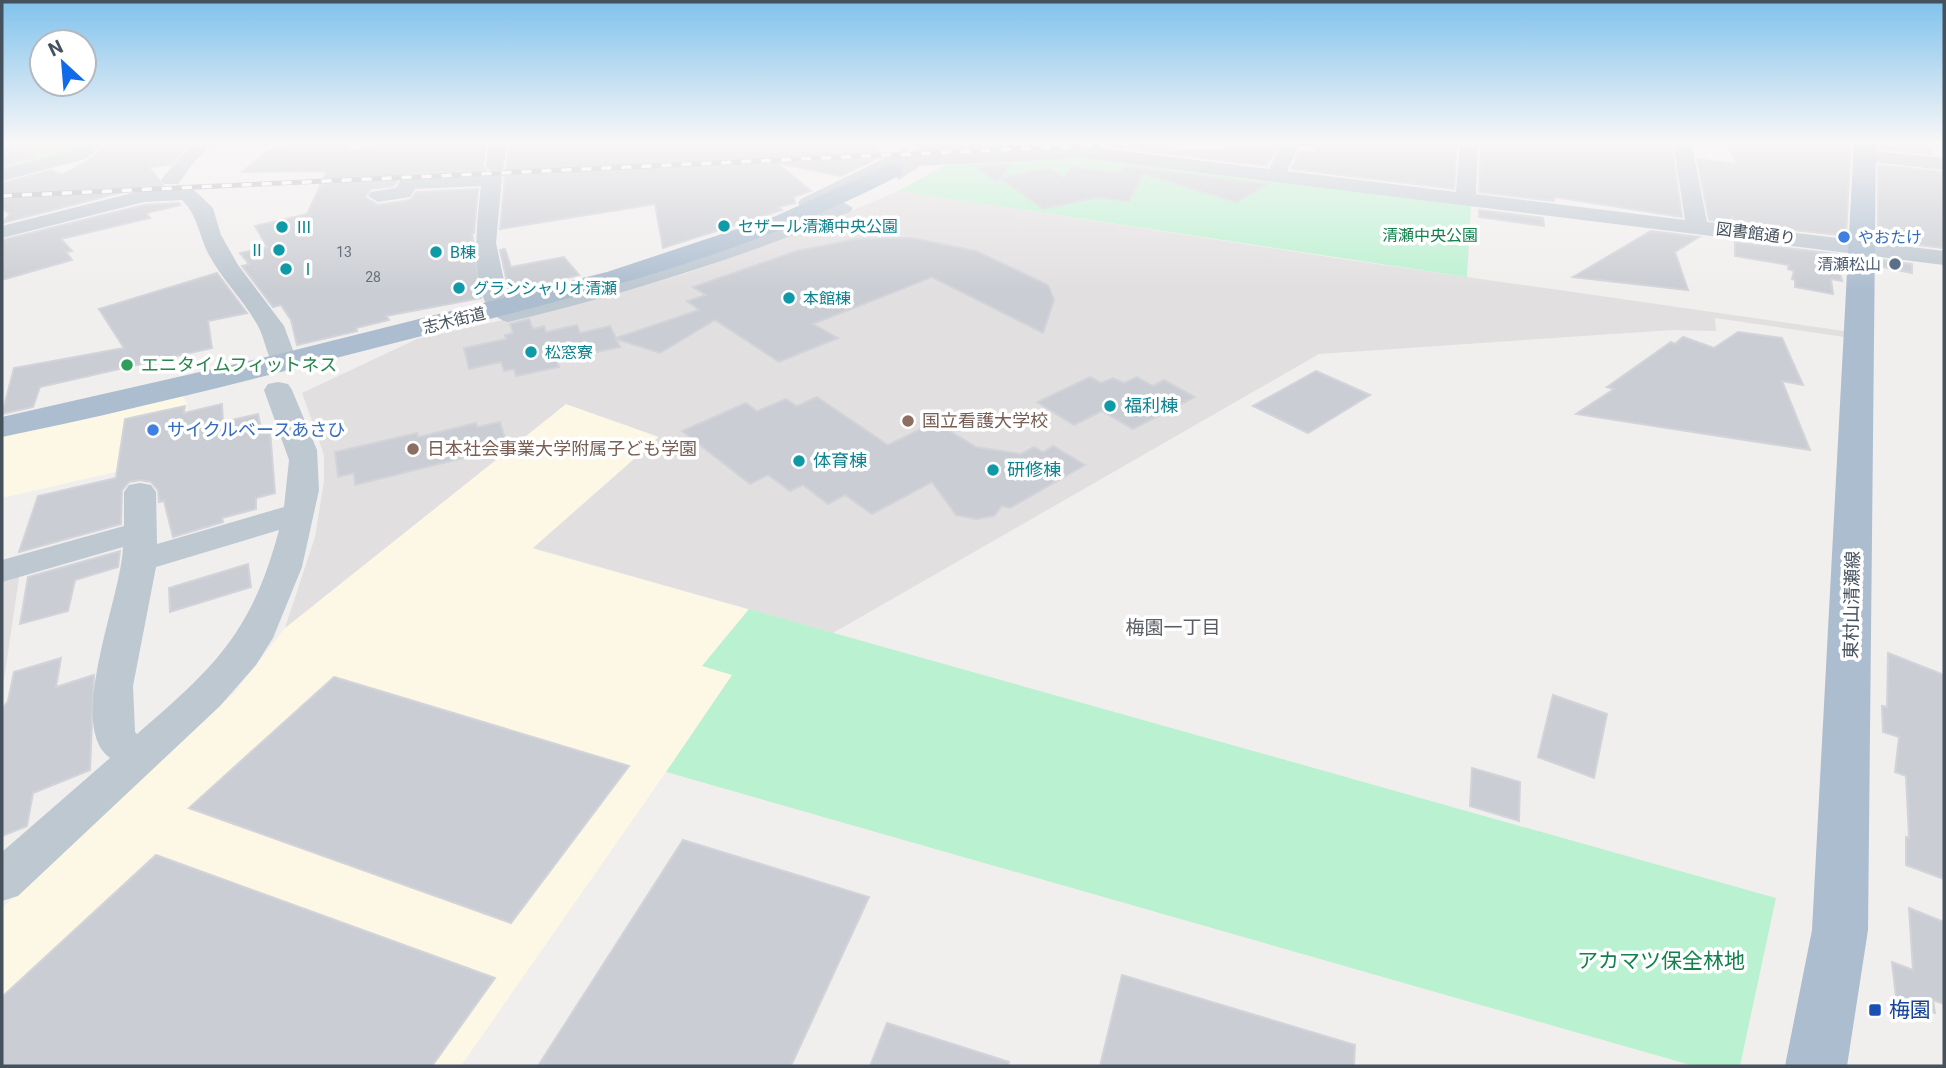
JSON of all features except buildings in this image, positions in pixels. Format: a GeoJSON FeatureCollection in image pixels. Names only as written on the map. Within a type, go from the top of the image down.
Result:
{"type":"FeatureCollection","features":[{"type":"Feature","properties":{"kind":"main road","name":"志木街道"},"geometry":{"type":"LineString","coordinates":[[276,372],[333,368],[364,352],[375,339],[632,274],[734,241],[853,191]]}},
{"type":"Feature","properties":{"kind":"main road","name":"東村山清瀬線"},"geometry":{"type":"LineString","coordinates":[[1816,1066],[1840,930],[1863,191]]}},
{"type":"Feature","properties":{"kind":"main road"},"geometry":{"type":"LineString","coordinates":[[2,427],[276,372]]}},
{"type":"Feature","properties":{"kind":"street"},"geometry":{"type":"LineString","coordinates":[[379,196],[404,191]]}},
{"type":"Feature","properties":{"kind":"street"},"geometry":{"type":"LineString","coordinates":[[491,191],[485,243],[498,309]]}},
{"type":"Feature","properties":{"kind":"street","name":"図書館通り"},"geometry":{"type":"LineString","coordinates":[[415,329],[500,317],[559,304],[697,264],[746,248],[849,205],[869,191]]}},
{"type":"Feature","properties":{"kind":"street","name":"図書館通り"},"geometry":{"type":"LineString","coordinates":[[1415,191],[1944,258]]}},
{"type":"Feature","properties":{"kind":"street"},"geometry":{"type":"LineString","coordinates":[[1466,191],[1466,197]]}},
{"type":"Feature","properties":{"kind":"street"},"geometry":{"type":"LineString","coordinates":[[1691,191],[1697,226]]}},
{"type":"Feature","properties":{"kind":"street"},"geometry":{"type":"LineString","coordinates":[[2,232],[144,196],[187,194],[203,208],[227,267],[271,326],[276,372],[305,470],[297,514],[272,605],[260,630],[222,678],[2,881]]}},
{"type":"Feature","properties":{"kind":"street"},"geometry":{"type":"LineString","coordinates":[[2,211],[36,209],[61,217]]}},
{"type":"Feature","properties":{"kind":"street"},"geometry":{"type":"LineString","coordinates":[[139,756],[116,740],[113,686],[140,546],[140,492]]}},
{"type":"Feature","properties":{"kind":"street"},"geometry":{"type":"LineString","coordinates":[[2,571],[297,514]]}},
{"type":"Feature","properties":{"kind":"shaded area","name":"国立看護大学校"},"geometry":{"type":"Polygon","coordinates":[[[898,191],[1342,259],[1844,331],[1844,337],[1715,318],[1716,331],[1672,330],[1319,354],[833,633],[533,548],[659,437],[566,404],[285,628],[315,537],[324,481],[324,455],[302,393],[417,339],[585,302],[687,273],[819,225],[898,191]]]}},
{"type":"Feature","properties":{"kind":"shaded area"},"geometry":{"type":"Polygon","coordinates":[[[182,393],[187,404],[186,456],[2,498],[2,433],[182,393]]]}},
{"type":"Feature","properties":{"kind":"shaded area"},"geometry":{"type":"Polygon","coordinates":[[[566,404],[659,437],[534,549],[1776,898],[1740,1066],[1694,1066],[666,772],[461,1066],[2,1066],[2,908],[234,693],[285,628],[566,404]]]}},
{"type":"Feature","properties":{"kind":"shaded area"},"geometry":{"type":"Polygon","coordinates":[[[20,571],[2,693],[2,575],[20,571]]]}},
{"type":"Feature","properties":{"kind":"green space","name":"清瀬中央公園"},"geometry":{"type":"Polygon","coordinates":[[[898,191],[1369,191],[1471,204],[1467,277],[898,191]]]}},
{"type":"Feature","properties":{"kind":"green space","name":"アカマツ保全林地"},"geometry":{"type":"Polygon","coordinates":[[[749,609],[1776,898],[1740,1066],[1694,1066],[666,772],[732,675],[702,666],[749,609]]]}},
{"type":"Feature","properties":{"kind":"railway"},"geometry":{"type":"LineString","coordinates":[[2,196],[114,191]]}},
{"type":"Feature","properties":{"kind":"place","name":"セザール清瀬中央公園"},"geometry":{"type":"Point","coordinates":[724,226]}},
{"type":"Feature","properties":{"kind":"place","name":"Ⅲ"},"geometry":{"type":"Point","coordinates":[282,227]}},
{"type":"Feature","properties":{"kind":"place","name":"やおたけ"},"geometry":{"type":"Point","coordinates":[1844,237]}},
{"type":"Feature","properties":{"kind":"place","name":"Ⅱ"},"geometry":{"type":"Point","coordinates":[279,250]}},
{"type":"Feature","properties":{"kind":"place","name":"B棟"},"geometry":{"type":"Point","coordinates":[436,252]}},
{"type":"Feature","properties":{"kind":"place","name":"清瀬松山"},"geometry":{"type":"Point","coordinates":[1895,264]}},
{"type":"Feature","properties":{"kind":"place","name":"Ⅰ"},"geometry":{"type":"Point","coordinates":[286,269]}},
{"type":"Feature","properties":{"kind":"place","name":"グランシャリオ清瀬"},"geometry":{"type":"Point","coordinates":[459,288]}},
{"type":"Feature","properties":{"kind":"place","name":"本館棟"},"geometry":{"type":"Point","coordinates":[789,298]}},
{"type":"Feature","properties":{"kind":"place","name":"松窓寮"},"geometry":{"type":"Point","coordinates":[531,352]}},
{"type":"Feature","properties":{"kind":"place","name":"エニタイムフィットネス"},"geometry":{"type":"Point","coordinates":[127,365]}},
{"type":"Feature","properties":{"kind":"place","name":"福利棟"},"geometry":{"type":"Point","coordinates":[1110,406]}},
{"type":"Feature","properties":{"kind":"place","name":"国立看護大学校"},"geometry":{"type":"Point","coordinates":[908,421]}},
{"type":"Feature","properties":{"kind":"place","name":"サイクルベースあさひ"},"geometry":{"type":"Point","coordinates":[153,430]}},
{"type":"Feature","properties":{"kind":"place","name":"日本社会事業大学附属子ども学園"},"geometry":{"type":"Point","coordinates":[413,449]}},
{"type":"Feature","properties":{"kind":"place","name":"体育棟"},"geometry":{"type":"Point","coordinates":[799,461]}},
{"type":"Feature","properties":{"kind":"place","name":"研修棟"},"geometry":{"type":"Point","coordinates":[993,470]}},
{"type":"Feature","properties":{"kind":"place","name":"梅園"},"geometry":{"type":"Point","coordinates":[1875,1010]}},
{"type":"Feature","properties":{"kind":"district","name":"梅園一丁目"},"geometry":{"type":"Point","coordinates":[1173,627]}}]}
